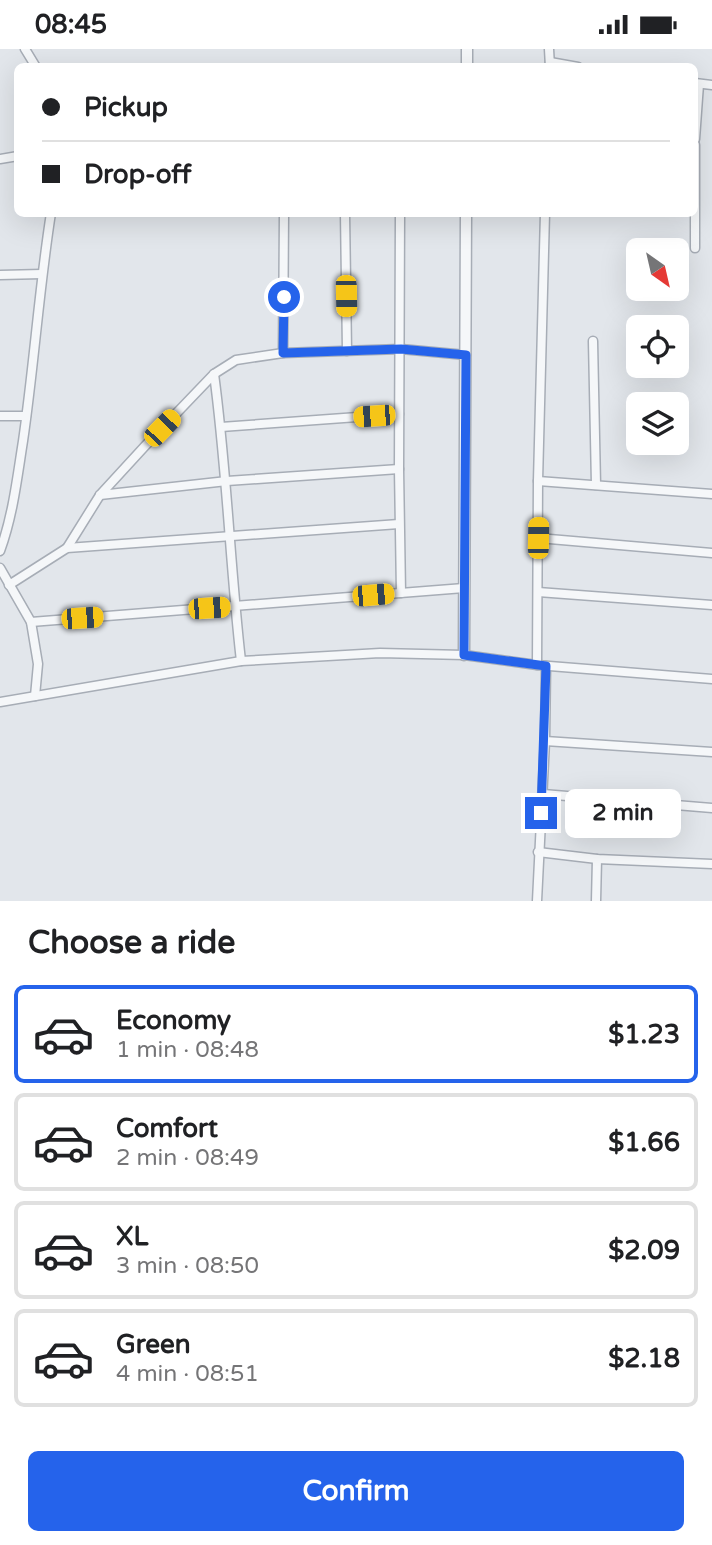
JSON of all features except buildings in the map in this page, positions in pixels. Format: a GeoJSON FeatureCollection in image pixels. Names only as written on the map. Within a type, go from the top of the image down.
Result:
{"type":"FeatureCollection","features":[{"type":"Feature","properties":{"kind":"street"},"geometry":{"type":"LineString","coordinates":[[0,551],[11,521],[50,217]]}},
{"type":"Feature","properties":{"kind":"street"},"geometry":{"type":"LineString","coordinates":[[283,353],[284,217]]}},
{"type":"Feature","properties":{"kind":"street"},"geometry":{"type":"LineString","coordinates":[[345,217],[347,351]]}},
{"type":"Feature","properties":{"kind":"street"},"geometry":{"type":"LineString","coordinates":[[400,217],[401,593]]}},
{"type":"Feature","properties":{"kind":"street"},"geometry":{"type":"LineString","coordinates":[[464,655],[466,217]]}},
{"type":"Feature","properties":{"kind":"street"},"geometry":{"type":"LineString","coordinates":[[537,901],[545,741],[538,592],[545,217]]}},
{"type":"Feature","properties":{"kind":"street"},"geometry":{"type":"LineString","coordinates":[[695,217],[695,249]]}},
{"type":"Feature","properties":{"kind":"street"},"geometry":{"type":"LineString","coordinates":[[0,275],[42,275]]}},
{"type":"Feature","properties":{"kind":"street"},"geometry":{"type":"LineString","coordinates":[[593,341],[596,485]]}},
{"type":"Feature","properties":{"kind":"street"},"geometry":{"type":"LineString","coordinates":[[9,585],[67,548],[100,495],[214,375],[236,360],[283,353],[401,349],[466,355]]}},
{"type":"Feature","properties":{"kind":"street"},"geometry":{"type":"LineString","coordinates":[[214,375],[227,481],[229,537],[241,661]]}},
{"type":"Feature","properties":{"kind":"street"},"geometry":{"type":"LineString","coordinates":[[221,427],[399,414]]}},
{"type":"Feature","properties":{"kind":"street"},"geometry":{"type":"LineString","coordinates":[[0,416],[26,416]]}},
{"type":"Feature","properties":{"kind":"street"},"geometry":{"type":"LineString","coordinates":[[100,495],[227,481],[399,469]]}},
{"type":"Feature","properties":{"kind":"street"},"geometry":{"type":"LineString","coordinates":[[538,481],[712,494]]}},
{"type":"Feature","properties":{"kind":"street"},"geometry":{"type":"LineString","coordinates":[[67,548],[399,524]]}},
{"type":"Feature","properties":{"kind":"street"},"geometry":{"type":"LineString","coordinates":[[538,538],[712,552]]}},
{"type":"Feature","properties":{"kind":"street"},"geometry":{"type":"LineString","coordinates":[[0,568],[31,622],[38,664],[35,697]]}},
{"type":"Feature","properties":{"kind":"street"},"geometry":{"type":"LineString","coordinates":[[31,622],[464,588]]}},
{"type":"Feature","properties":{"kind":"street"},"geometry":{"type":"LineString","coordinates":[[538,592],[712,605]]}},
{"type":"Feature","properties":{"kind":"street"},"geometry":{"type":"LineString","coordinates":[[0,702],[241,661],[380,653],[464,655],[542,665],[712,679]]}},
{"type":"Feature","properties":{"kind":"street"},"geometry":{"type":"LineString","coordinates":[[545,741],[712,752]]}},
{"type":"Feature","properties":{"kind":"street"},"geometry":{"type":"LineString","coordinates":[[543,794],[712,808]]}},
{"type":"Feature","properties":{"kind":"street"},"geometry":{"type":"LineString","coordinates":[[538,852],[597,859],[712,864]]}},
{"type":"Feature","properties":{"kind":"street"},"geometry":{"type":"LineString","coordinates":[[596,901],[597,859]]}},
{"type":"Feature","properties":{"kind":"route"},"geometry":{"type":"LineString","coordinates":[[284,297],[283,353],[401,349],[466,355],[464,655],[546,666],[541,813]]}}]}
